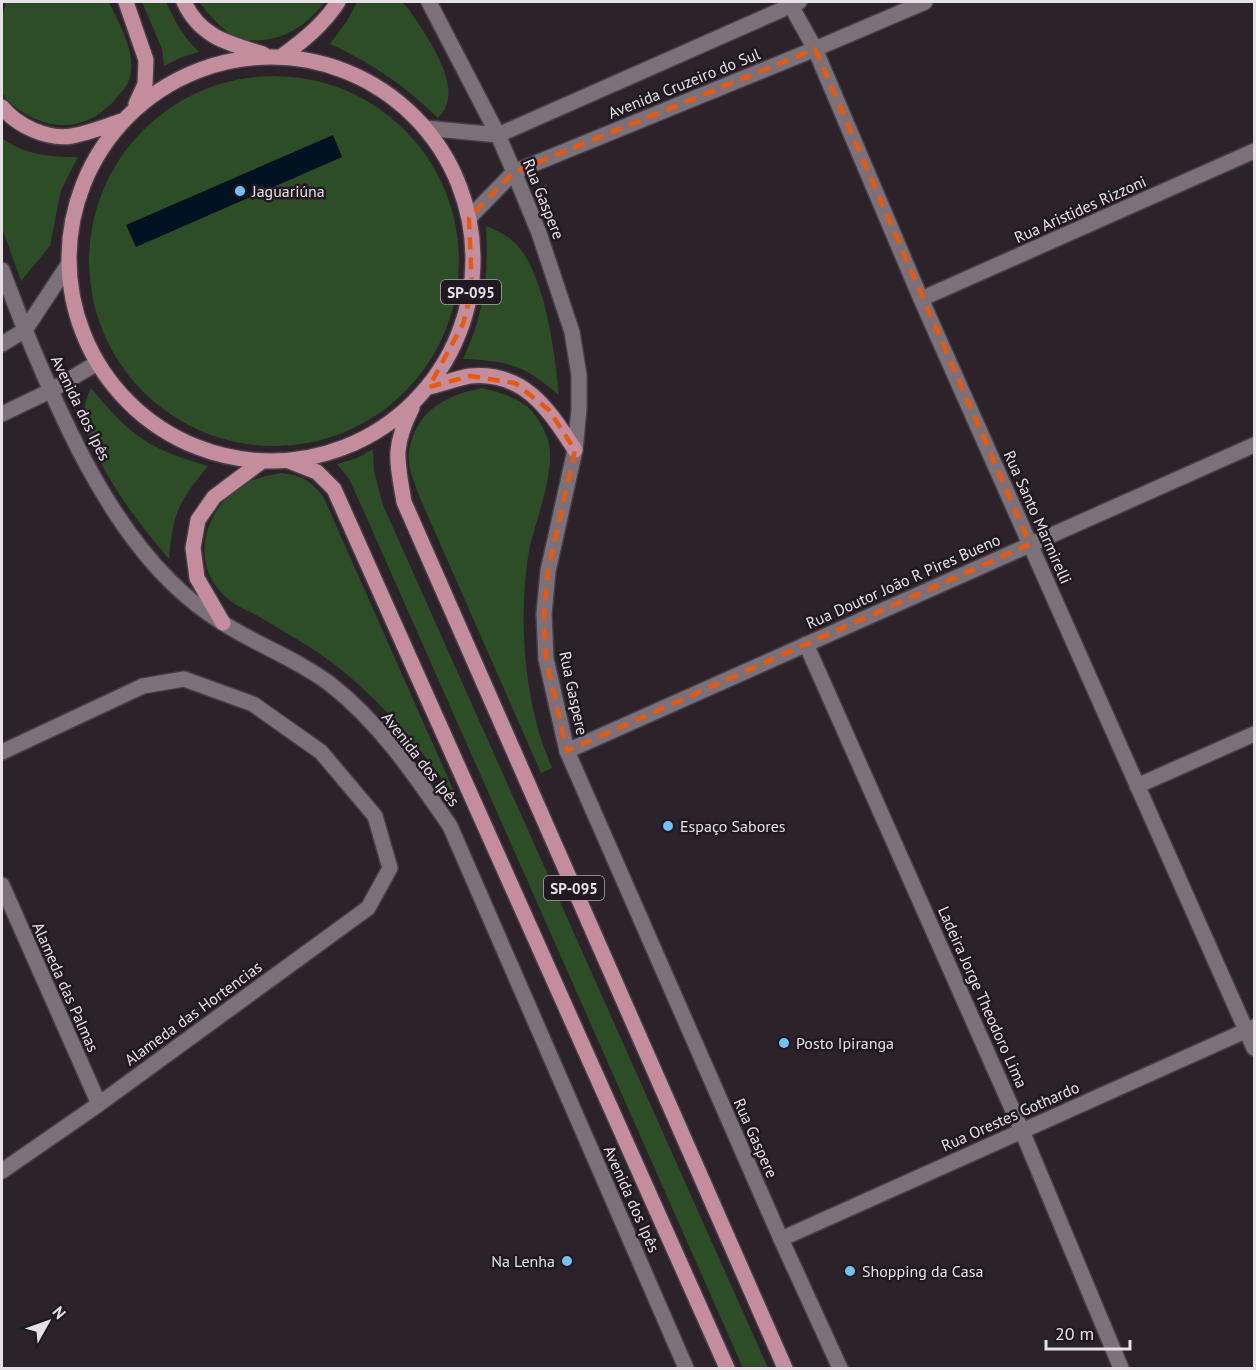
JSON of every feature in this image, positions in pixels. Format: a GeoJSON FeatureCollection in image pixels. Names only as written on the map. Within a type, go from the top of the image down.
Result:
{"type":"FeatureCollection","features":[{"type":"Feature","properties":{"kind":"main road","name":"SP-095"},"geometry":{"type":"LineString","coordinates":[[126,2],[146,60],[146,84],[133,109]]}},
{"type":"Feature","properties":{"kind":"main road","name":"SP-095"},"geometry":{"type":"LineString","coordinates":[[184,2],[198,25],[223,42],[275,56],[322,63],[361,77],[396,99],[425,128],[453,171],[470,218],[474,254],[472,290],[464,324],[449,357],[429,387],[415,403],[378,432],[335,452],[289,461],[261,462],[222,456],[184,442],[150,422],[121,395],[97,363],[77,316],[68,265],[70,226],[80,188],[98,152],[133,109],[163,86],[196,70],[232,60],[275,56]]}},
{"type":"Feature","properties":{"kind":"main road"},"geometry":{"type":"LineString","coordinates":[[275,56],[309,37],[328,18],[338,2]]}},
{"type":"Feature","properties":{"kind":"main road"},"geometry":{"type":"LineString","coordinates":[[2,107],[8,115],[46,135],[71,136],[122,121]]}},
{"type":"Feature","properties":{"kind":"main road"},"geometry":{"type":"LineString","coordinates":[[429,387],[470,376],[494,377],[515,383],[533,394],[549,410],[575,450]]}},
{"type":"Feature","properties":{"kind":"main road","name":"SP-095"},"geometry":{"type":"LineString","coordinates":[[415,403],[402,429],[396,456],[404,502],[785,1368]]}},
{"type":"Feature","properties":{"kind":"main road","name":"SP-095"},"geometry":{"type":"LineString","coordinates":[[289,461],[317,472],[334,489],[727,1368]]}},
{"type":"Feature","properties":{"kind":"main road"},"geometry":{"type":"LineString","coordinates":[[223,623],[197,578],[193,548],[198,520],[214,497],[261,462]]}},
{"type":"Feature","properties":{"kind":"street","name":"Rua Gaspere"},"geometry":{"type":"LineString","coordinates":[[429,2],[498,135],[539,232],[572,332],[579,375],[579,409],[575,450],[548,571],[544,614],[546,658],[567,751],[840,1368]]}},
{"type":"Feature","properties":{"kind":"street","name":"Avenida Cruzeiro do Sul"},"geometry":{"type":"LineString","coordinates":[[470,218],[514,172],[926,2]]}},
{"type":"Feature","properties":{"kind":"street","name":"Avenida Cruzeiro do Sul"},"geometry":{"type":"LineString","coordinates":[[425,128],[498,135],[793,3]]}},
{"type":"Feature","properties":{"kind":"street","name":"Rua Santo Marmirelli"},"geometry":{"type":"LineString","coordinates":[[793,3],[815,49],[921,299],[1137,786],[1251,1029],[1254,1048]]}},
{"type":"Feature","properties":{"kind":"street","name":"Rua Aristides Rizzoni"},"geometry":{"type":"LineString","coordinates":[[921,299],[1254,151]]}},
{"type":"Feature","properties":{"kind":"street"},"geometry":{"type":"LineString","coordinates":[[2,344],[26,330],[68,265]]}},
{"type":"Feature","properties":{"kind":"street","name":"Avenida dos Ipês"},"geometry":{"type":"LineString","coordinates":[[2,270],[50,391],[92,473],[132,539],[171,582],[223,623],[281,653],[330,684],[365,716],[406,763],[450,826],[686,1368]]}},
{"type":"Feature","properties":{"kind":"street"},"geometry":{"type":"LineString","coordinates":[[2,414],[50,391],[97,363]]}},
{"type":"Feature","properties":{"kind":"street","name":"Rua Doutor João R Pires Bueno"},"geometry":{"type":"LineString","coordinates":[[567,751],[1254,445]]}},
{"type":"Feature","properties":{"kind":"street","name":"Ladeira Jorge Theodoro Lima"},"geometry":{"type":"LineString","coordinates":[[806,644],[1022,1131],[1121,1368]]}},
{"type":"Feature","properties":{"kind":"street","name":"Alameda das Hortencias"},"geometry":{"type":"LineString","coordinates":[[2,752],[143,686],[184,679],[253,704],[321,752],[375,816],[390,868],[368,908],[99,1104],[2,1171]]}},
{"type":"Feature","properties":{"kind":"street"},"geometry":{"type":"LineString","coordinates":[[1137,786],[1254,734]]}},
{"type":"Feature","properties":{"kind":"street","name":"Alameda das Palmas"},"geometry":{"type":"LineString","coordinates":[[2,885],[99,1104]]}},
{"type":"Feature","properties":{"kind":"street","name":"Rua Orestes Gothardo"},"geometry":{"type":"LineString","coordinates":[[781,1239],[1251,1029]]}},
{"type":"Feature","properties":{"kind":"highlighted area"},"geometry":{"type":"Polygon","coordinates":[[[815,49],[1030,544],[567,751],[546,659],[544,614],[548,571],[575,450],[549,410],[515,383],[470,376],[429,387],[463,324],[472,290],[469,218],[514,172],[815,49]]]}},
{"type":"Feature","properties":{"kind":"green space"},"geometry":{"type":"Polygon","coordinates":[[[6,2],[109,2],[122,29],[131,60],[129,80],[113,102],[91,119],[67,125],[55,125],[30,116],[9,102],[1,88],[0,57],[1,25],[6,2]]]}},
{"type":"Feature","properties":{"kind":"green space"},"geometry":{"type":"Polygon","coordinates":[[[142,2],[166,2],[188,41],[199,52],[164,66],[162,49],[142,2]]]}},
{"type":"Feature","properties":{"kind":"green space"},"geometry":{"type":"Polygon","coordinates":[[[199,2],[325,2],[307,21],[294,30],[272,39],[246,40],[232,35],[218,24],[199,2]]]}},
{"type":"Feature","properties":{"kind":"green space"},"geometry":{"type":"Polygon","coordinates":[[[357,2],[402,2],[408,8],[430,41],[447,82],[446,106],[438,118],[413,95],[387,76],[330,44],[347,21],[357,2]]]}},
{"type":"Feature","properties":{"kind":"green space"},"geometry":{"type":"Polygon","coordinates":[[[274,76],[310,80],[345,90],[377,107],[405,130],[428,158],[445,190],[455,225],[459,261],[455,297],[445,332],[428,364],[405,392],[377,415],[345,432],[310,442],[274,446],[238,442],[203,432],[171,415],[143,392],[120,364],[103,332],[93,297],[89,261],[93,225],[103,190],[120,158],[143,130],[171,107],[203,90],[238,80],[274,76]]]}},
{"type":"Feature","properties":{"kind":"green space"},"geometry":{"type":"Polygon","coordinates":[[[2,138],[20,148],[38,154],[78,157],[61,190],[50,246],[21,281],[2,228],[2,138]]]}},
{"type":"Feature","properties":{"kind":"green space"},"geometry":{"type":"Polygon","coordinates":[[[486,226],[514,242],[525,255],[534,272],[547,314],[559,395],[535,377],[515,366],[492,361],[463,359],[476,327],[484,294],[487,261],[486,226]]]}},
{"type":"Feature","properties":{"kind":"green space"},"geometry":{"type":"Polygon","coordinates":[[[91,388],[122,422],[151,445],[208,466],[179,508],[175,518],[169,559],[122,499],[92,445],[84,416],[85,403],[91,388]]]}},
{"type":"Feature","properties":{"kind":"green space"},"geometry":{"type":"Polygon","coordinates":[[[482,388],[514,398],[530,409],[542,426],[550,450],[548,480],[528,557],[524,599],[524,641],[532,705],[538,730],[552,768],[541,773],[420,498],[409,464],[412,438],[425,416],[434,407],[456,395],[482,388]]]}},
{"type":"Feature","properties":{"kind":"green space"},"geometry":{"type":"Polygon","coordinates":[[[373,449],[374,471],[383,505],[768,1368],[743,1368],[361,505],[349,479],[337,464],[357,458],[373,449]]]}},
{"type":"Feature","properties":{"kind":"green space"},"geometry":{"type":"Polygon","coordinates":[[[281,473],[305,479],[323,496],[460,805],[405,732],[357,683],[310,647],[230,601],[211,579],[204,550],[210,524],[216,511],[225,500],[246,483],[281,473]]]}},
{"type":"Feature","properties":{"kind":"water"},"geometry":{"type":"Polygon","coordinates":[[[333,135],[342,157],[136,247],[126,225],[333,135]]]}},
{"type":"Feature","properties":{"kind":"place","name":"Jaguariúna"},"geometry":{"type":"Point","coordinates":[240,191]}},
{"type":"Feature","properties":{"kind":"place","name":"Espaço Sabores"},"geometry":{"type":"Point","coordinates":[668,826]}},
{"type":"Feature","properties":{"kind":"place","name":"Posto Ipiranga"},"geometry":{"type":"Point","coordinates":[784,1043]}},
{"type":"Feature","properties":{"kind":"place","name":"Na Lenha"},"geometry":{"type":"Point","coordinates":[567,1261]}},
{"type":"Feature","properties":{"kind":"place","name":"Shopping da Casa"},"geometry":{"type":"Point","coordinates":[850,1271]}}]}
